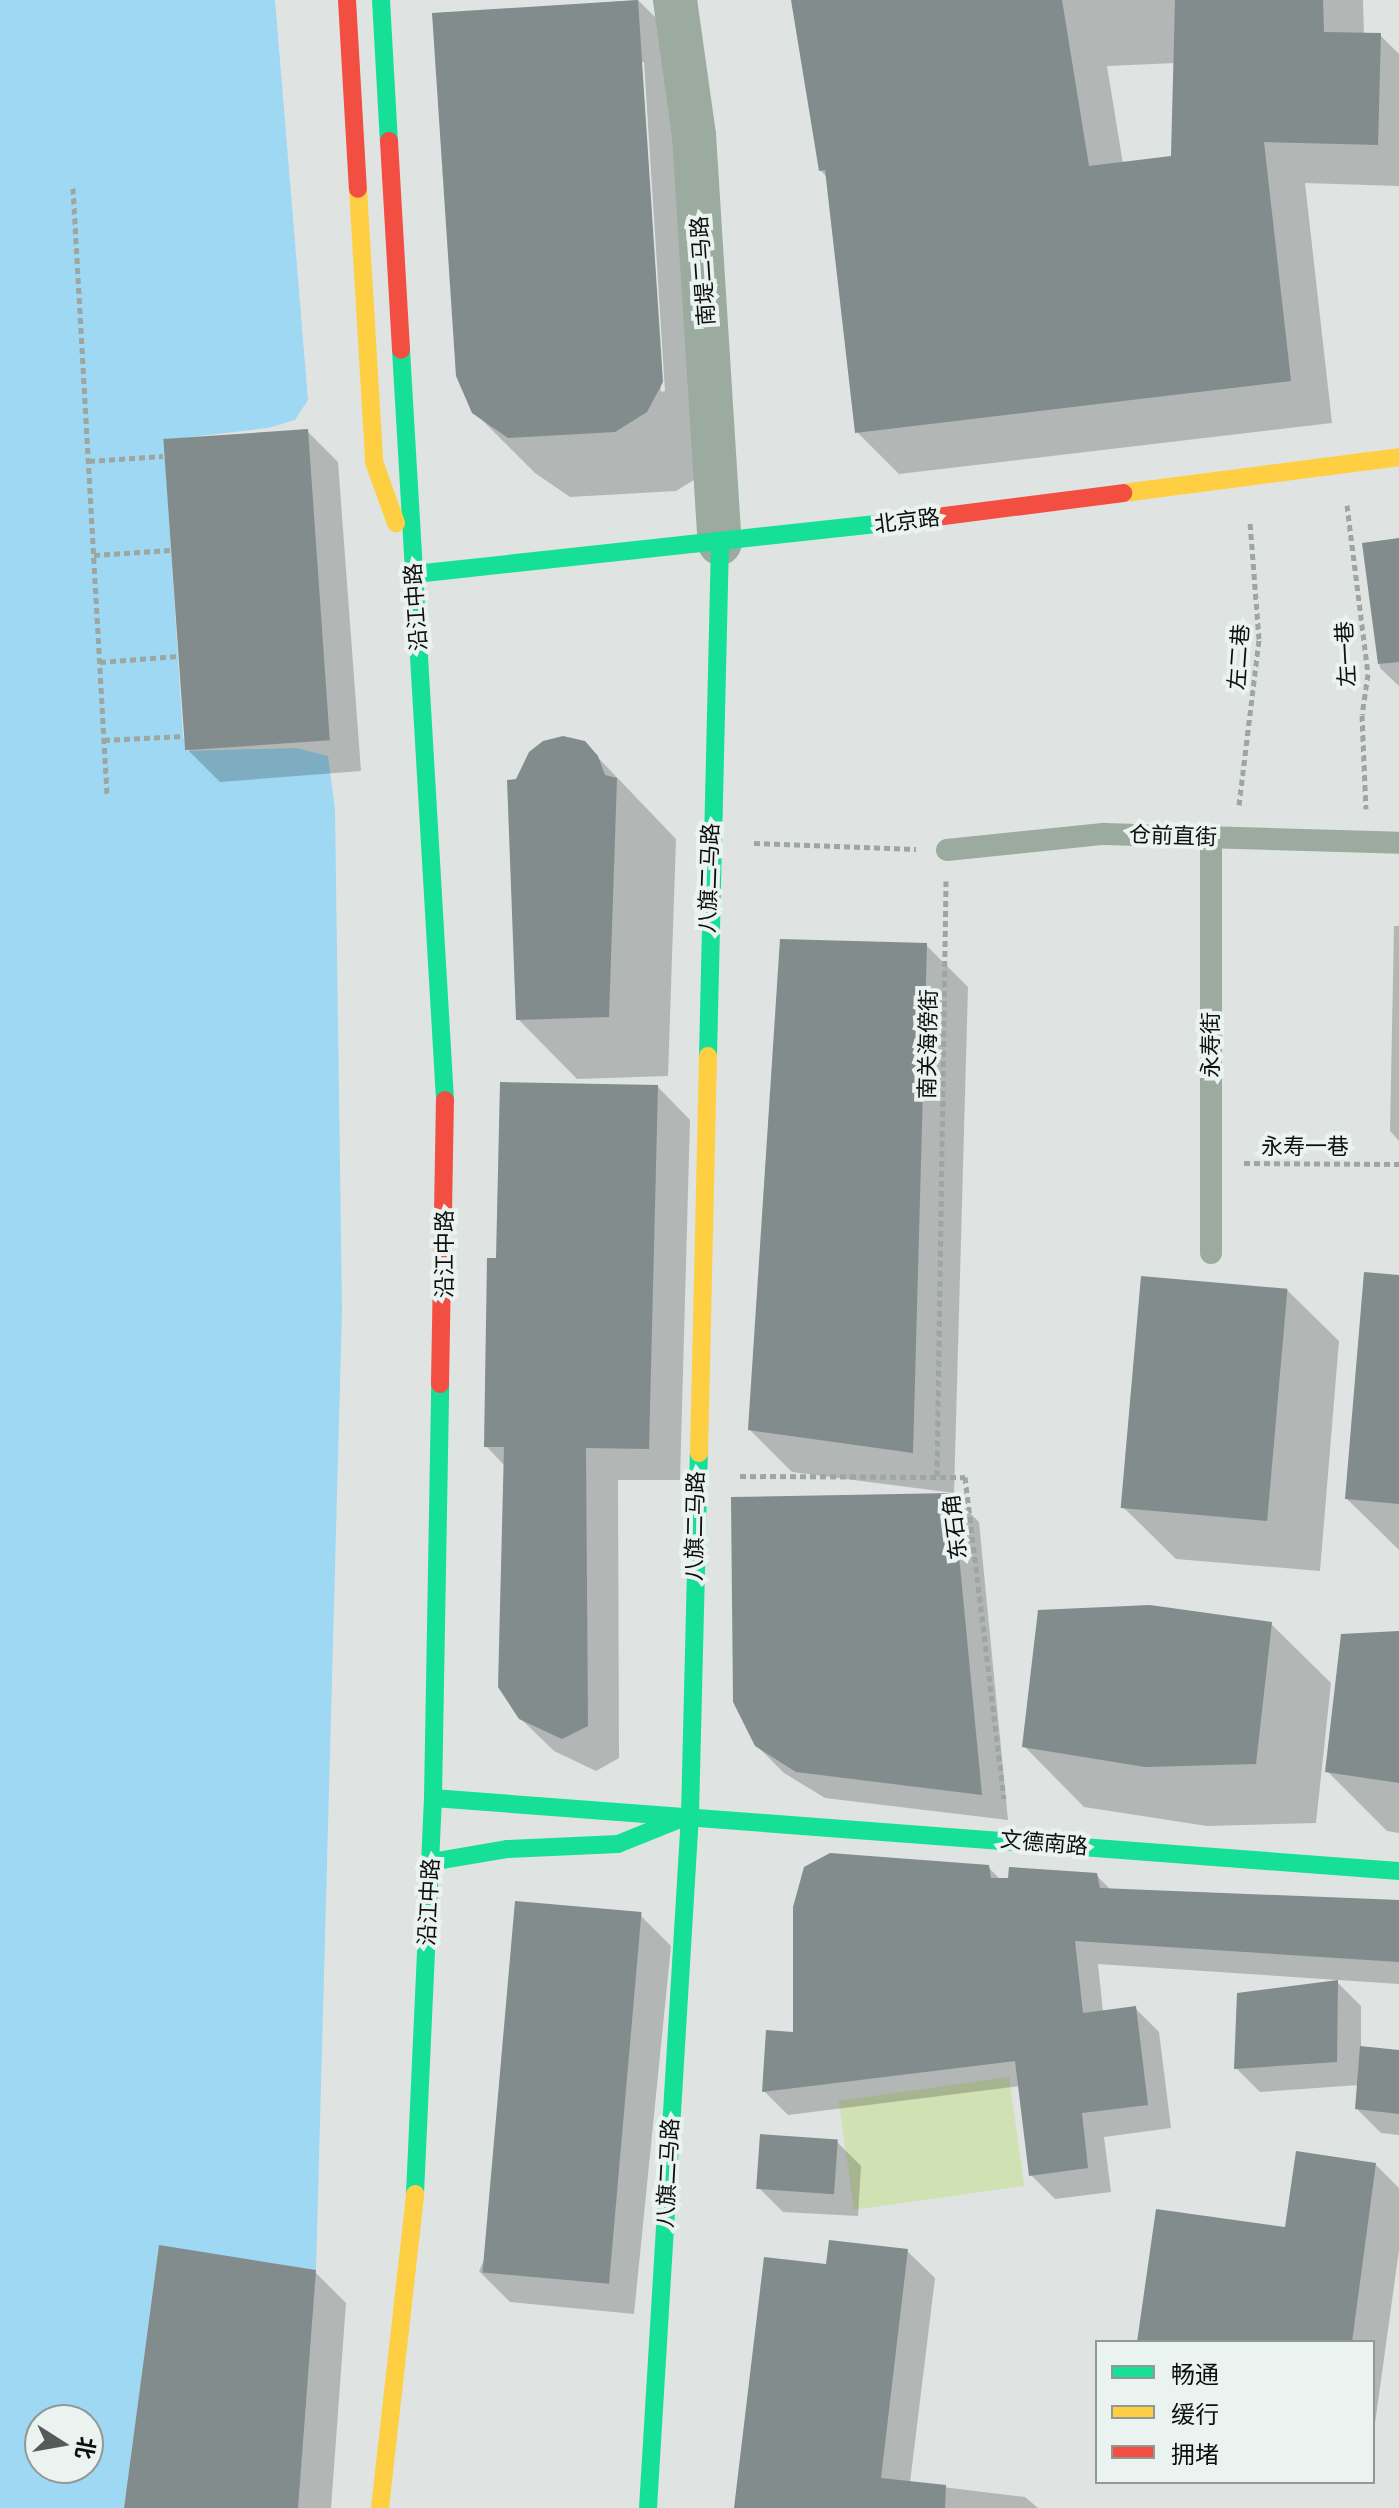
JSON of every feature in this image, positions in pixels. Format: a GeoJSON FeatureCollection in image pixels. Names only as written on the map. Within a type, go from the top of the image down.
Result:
{"type":"FeatureCollection","features":[{"type":"Feature","properties":{"kind":"main road"},"geometry":{"type":"LineString","coordinates":[[347,0],[374,462],[415,574]]}},
{"type":"Feature","properties":{"kind":"main road","name":"沿江中路"},"geometry":{"type":"LineString","coordinates":[[380,2508],[413,2243],[431,1862],[445,1101],[381,0]]}},
{"type":"Feature","properties":{"kind":"main road","name":"北京路"},"geometry":{"type":"LineString","coordinates":[[415,574],[720,543],[1399,457]]}},
{"type":"Feature","properties":{"kind":"main road","name":"八旗二马路"},"geometry":{"type":"LineString","coordinates":[[648,2508],[690,1815],[709,842],[720,543]]}},
{"type":"Feature","properties":{"kind":"main road","name":"文德南路"},"geometry":{"type":"LineString","coordinates":[[433,1798],[690,1815],[1399,1871]]}},
{"type":"Feature","properties":{"kind":"main road"},"geometry":{"type":"LineString","coordinates":[[431,1862],[508,1849],[618,1844],[690,1815]]}},
{"type":"Feature","properties":{"kind":"street","name":"南堤二马路"},"geometry":{"type":"LineString","coordinates":[[675,0],[694,135],[720,543]]}},
{"type":"Feature","properties":{"kind":"lane","name":"仓前直街"},"geometry":{"type":"LineString","coordinates":[[947,850],[1103,834],[1399,843]]}},
{"type":"Feature","properties":{"kind":"lane","name":"永寿街"},"geometry":{"type":"LineString","coordinates":[[1211,837],[1211,1253]]}},
{"type":"Feature","properties":{"kind":"path"},"geometry":{"type":"LineString","coordinates":[[73,188],[107,794]]}},
{"type":"Feature","properties":{"kind":"path"},"geometry":{"type":"LineString","coordinates":[[89,461],[163,456]]}},
{"type":"Feature","properties":{"kind":"path","name":"左一巷"},"geometry":{"type":"LineString","coordinates":[[1343,465],[1368,674],[1362,715],[1367,842]]}},
{"type":"Feature","properties":{"kind":"path","name":"左二巷"},"geometry":{"type":"LineString","coordinates":[[1235,838],[1259,639],[1246,478]]}},
{"type":"Feature","properties":{"kind":"path"},"geometry":{"type":"LineString","coordinates":[[94,555],[170,550]]}},
{"type":"Feature","properties":{"kind":"path"},"geometry":{"type":"LineString","coordinates":[[100,662],[178,656]]}},
{"type":"Feature","properties":{"kind":"path"},"geometry":{"type":"LineString","coordinates":[[104,740],[183,736]]}},
{"type":"Feature","properties":{"kind":"path"},"geometry":{"type":"LineString","coordinates":[[709,842],[947,850]]}},
{"type":"Feature","properties":{"kind":"path","name":"南关海傍街"},"geometry":{"type":"LineString","coordinates":[[937,1476],[947,850]]}},
{"type":"Feature","properties":{"kind":"path","name":"永寿一巷"},"geometry":{"type":"LineString","coordinates":[[1211,1163],[1399,1164]]}},
{"type":"Feature","properties":{"kind":"path","name":"东石角"},"geometry":{"type":"LineString","coordinates":[[695,1477],[965,1477],[1009,1840]]}},
{"type":"Feature","properties":{"kind":"green space"},"geometry":{"type":"Polygon","coordinates":[[[1009,2077],[1024,2186],[854,2210],[839,2101],[1009,2077]]]}},
{"type":"Feature","properties":{"kind":"water"},"geometry":{"type":"Polygon","coordinates":[[[0,0],[275,0],[308,400],[295,420],[268,428],[164,440],[183,736],[187,751],[296,748],[328,756],[335,809],[342,1310],[316,2270],[159,2246],[124,2508],[0,2508],[0,0]]]}},
{"type":"Feature","properties":{"kind":"building"},"geometry":{"type":"Polygon","coordinates":[[[638,0],[663,382],[647,412],[615,432],[508,438],[472,413],[456,376],[432,13],[638,0]]]}},
{"type":"Feature","properties":{"kind":"building"},"geometry":{"type":"Polygon","coordinates":[[[791,0],[1062,0],[1089,166],[1171,156],[1175,0],[1323,0],[1324,32],[1381,33],[1378,145],[1264,142],[1291,381],[855,433],[825,170],[819,171],[791,0]]]}},
{"type":"Feature","properties":{"kind":"building"},"geometry":{"type":"Polygon","coordinates":[[[308,429],[330,740],[185,750],[163,439],[308,429]]]}},
{"type":"Feature","properties":{"kind":"building"},"geometry":{"type":"Polygon","coordinates":[[[1399,538],[1399,662],[1378,664],[1362,543],[1399,538]]]}},
{"type":"Feature","properties":{"kind":"building"},"geometry":{"type":"Polygon","coordinates":[[[563,736],[585,741],[598,756],[605,775],[617,778],[609,1017],[516,1020],[507,780],[516,779],[529,752],[543,741],[563,736]]]}},
{"type":"Feature","properties":{"kind":"building"},"geometry":{"type":"Polygon","coordinates":[[[780,939],[927,943],[913,1453],[748,1430],[780,939]]]}},
{"type":"Feature","properties":{"kind":"building"},"geometry":{"type":"Polygon","coordinates":[[[500,1082],[658,1085],[649,1449],[586,1448],[588,1726],[562,1739],[519,1719],[498,1687],[504,1447],[484,1447],[487,1258],[496,1258],[500,1082]]]}},
{"type":"Feature","properties":{"kind":"building"},"geometry":{"type":"Polygon","coordinates":[[[1364,1272],[1399,1275],[1399,1504],[1345,1499],[1364,1272]]]}},
{"type":"Feature","properties":{"kind":"building"},"geometry":{"type":"Polygon","coordinates":[[[1141,1276],[1287,1289],[1267,1521],[1121,1508],[1141,1276]]]}},
{"type":"Feature","properties":{"kind":"building"},"geometry":{"type":"Polygon","coordinates":[[[953,1493],[982,1795],[796,1772],[755,1746],[733,1702],[731,1497],[953,1493]]]}},
{"type":"Feature","properties":{"kind":"building"},"geometry":{"type":"Polygon","coordinates":[[[1150,1605],[1272,1622],[1256,1764],[1145,1767],[1022,1747],[1038,1610],[1150,1605]]]}},
{"type":"Feature","properties":{"kind":"building"},"geometry":{"type":"Polygon","coordinates":[[[1399,1631],[1399,1783],[1325,1772],[1341,1634],[1399,1631]]]}},
{"type":"Feature","properties":{"kind":"building"},"geometry":{"type":"Polygon","coordinates":[[[830,1853],[989,1865],[991,1878],[1008,1878],[1009,1867],[1097,1873],[1100,1888],[1399,1900],[1399,1962],[1075,1941],[1083,2013],[1136,2006],[1148,2105],[1082,2113],[1088,2168],[1029,2176],[1015,2061],[762,2092],[766,2030],[793,2032],[793,1907],[804,1867],[830,1853]]]}},
{"type":"Feature","properties":{"kind":"building"},"geometry":{"type":"Polygon","coordinates":[[[515,1901],[642,1912],[609,2284],[482,2273],[515,1901]]]}},
{"type":"Feature","properties":{"kind":"building"},"geometry":{"type":"Polygon","coordinates":[[[1338,1980],[1337,2062],[1234,2069],[1237,1993],[1338,1980]]]}},
{"type":"Feature","properties":{"kind":"building"},"geometry":{"type":"Polygon","coordinates":[[[1360,2046],[1399,2050],[1399,2114],[1355,2109],[1360,2046]]]}},
{"type":"Feature","properties":{"kind":"building"},"geometry":{"type":"Polygon","coordinates":[[[760,2134],[838,2139],[834,2194],[756,2189],[760,2134]]]}},
{"type":"Feature","properties":{"kind":"building"},"geometry":{"type":"Polygon","coordinates":[[[1296,2151],[1376,2163],[1352,2340],[1137,2340],[1156,2209],[1285,2227],[1296,2151]]]}},
{"type":"Feature","properties":{"kind":"building"},"geometry":{"type":"Polygon","coordinates":[[[829,2240],[908,2249],[881,2478],[946,2485],[945,2508],[734,2508],[764,2257],[826,2264],[829,2240]]]}},
{"type":"Feature","properties":{"kind":"building"},"geometry":{"type":"Polygon","coordinates":[[[159,2245],[316,2270],[298,2508],[124,2508],[159,2245]]]}},
{"type":"Feature","properties":{"kind":"traffic: fast"},"geometry":{"type":"LineString","coordinates":[[381,0],[389,141]]}},
{"type":"Feature","properties":{"kind":"traffic: fast"},"geometry":{"type":"LineString","coordinates":[[401,350],[445,1100]]}},
{"type":"Feature","properties":{"kind":"traffic: fast"},"geometry":{"type":"LineString","coordinates":[[415,574],[913,520]]}},
{"type":"Feature","properties":{"kind":"traffic: fast"},"geometry":{"type":"LineString","coordinates":[[708,1056],[720,543]]}},
{"type":"Feature","properties":{"kind":"traffic: fast"},"geometry":{"type":"LineString","coordinates":[[415,2194],[433,1798],[440,1384]]}},
{"type":"Feature","properties":{"kind":"traffic: fast"},"geometry":{"type":"LineString","coordinates":[[648,2508],[690,1815],[699,1453]]}},
{"type":"Feature","properties":{"kind":"traffic: fast"},"geometry":{"type":"LineString","coordinates":[[433,1798],[1399,1871]]}},
{"type":"Feature","properties":{"kind":"traffic: fast"},"geometry":{"type":"LineString","coordinates":[[431,1862],[508,1849],[618,1844],[680,1819]]}},
{"type":"Feature","properties":{"kind":"traffic: slow"},"geometry":{"type":"LineString","coordinates":[[358,189],[374,462],[396,523]]}},
{"type":"Feature","properties":{"kind":"traffic: slow"},"geometry":{"type":"LineString","coordinates":[[1123,493],[1399,457]]}},
{"type":"Feature","properties":{"kind":"traffic: slow"},"geometry":{"type":"LineString","coordinates":[[699,1453],[708,1056]]}},
{"type":"Feature","properties":{"kind":"traffic: slow"},"geometry":{"type":"LineString","coordinates":[[380,2508],[415,2194]]}},
{"type":"Feature","properties":{"kind":"traffic: jam"},"geometry":{"type":"LineString","coordinates":[[347,0],[358,189]]}},
{"type":"Feature","properties":{"kind":"traffic: jam"},"geometry":{"type":"LineString","coordinates":[[389,141],[401,350]]}},
{"type":"Feature","properties":{"kind":"traffic: jam"},"geometry":{"type":"LineString","coordinates":[[913,520],[1123,493]]}},
{"type":"Feature","properties":{"kind":"traffic: jam"},"geometry":{"type":"LineString","coordinates":[[440,1384],[445,1100]]}}]}
